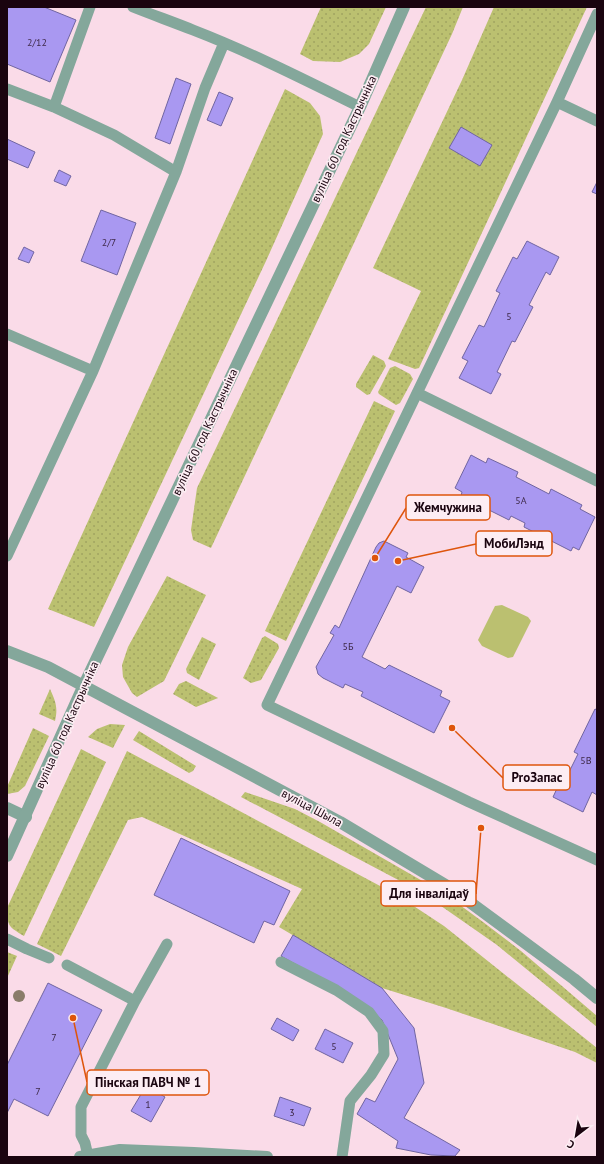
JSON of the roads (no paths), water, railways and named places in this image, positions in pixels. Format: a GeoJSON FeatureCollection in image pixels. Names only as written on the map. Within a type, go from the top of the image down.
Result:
{"type":"FeatureCollection","features":[{"type":"Feature","properties":{"kind":"street","name":"вуліца 60 год Кастрычніка"},"geometry":{"type":"LineString","coordinates":[[7,856],[84,687],[360,107],[404,7]]}},
{"type":"Feature","properties":{"kind":"street","name":"вуліца Шыла"},"geometry":{"type":"LineString","coordinates":[[7,652],[48,667],[340,822],[446,885],[574,979],[597,998]]}},
{"type":"Feature","properties":{"kind":"street"},"geometry":{"type":"LineString","coordinates":[[7,808],[26,817]]}},
{"type":"Feature","properties":{"kind":"street"},"geometry":{"type":"LineString","coordinates":[[84,1156],[120,1150],[194,1152],[266,1157]]}},
{"type":"Feature","properties":{"kind":"lane"},"geometry":{"type":"LineString","coordinates":[[54,107],[90,7]]}},
{"type":"Feature","properties":{"kind":"lane"},"geometry":{"type":"LineString","coordinates":[[133,7],[224,43],[360,107]]}},
{"type":"Feature","properties":{"kind":"lane"},"geometry":{"type":"LineString","coordinates":[[597,14],[557,102],[267,705],[510,822],[597,860]]}},
{"type":"Feature","properties":{"kind":"lane"},"geometry":{"type":"LineString","coordinates":[[7,556],[93,371],[176,172],[205,88],[224,43]]}},
{"type":"Feature","properties":{"kind":"lane"},"geometry":{"type":"LineString","coordinates":[[7,89],[54,107],[114,135],[176,172]]}},
{"type":"Feature","properties":{"kind":"lane"},"geometry":{"type":"LineString","coordinates":[[557,102],[597,121]]}},
{"type":"Feature","properties":{"kind":"lane"},"geometry":{"type":"LineString","coordinates":[[7,334],[93,371]]}},
{"type":"Feature","properties":{"kind":"lane"},"geometry":{"type":"LineString","coordinates":[[417,393],[597,481]]}},
{"type":"Feature","properties":{"kind":"lane"},"geometry":{"type":"LineString","coordinates":[[7,939],[49,958]]}},
{"type":"Feature","properties":{"kind":"lane"},"geometry":{"type":"LineString","coordinates":[[84,1156],[85,1143],[81,1135],[81,1107],[135,1001],[167,944]]}},
{"type":"Feature","properties":{"kind":"lane"},"geometry":{"type":"LineString","coordinates":[[281,962],[336,990],[369,1012],[383,1031],[384,1054],[371,1075],[350,1101],[342,1157]]}},
{"type":"Feature","properties":{"kind":"lane"},"geometry":{"type":"LineString","coordinates":[[67,965],[135,1001]]}},
{"type":"Feature","properties":{"kind":"place","name":"Жемчужина"},"geometry":{"type":"Point","coordinates":[375,558]}},
{"type":"Feature","properties":{"kind":"place","name":"МобиЛэнд"},"geometry":{"type":"Point","coordinates":[398,561]}},
{"type":"Feature","properties":{"kind":"place","name":"ProЗапас"},"geometry":{"type":"Point","coordinates":[452,728]}},
{"type":"Feature","properties":{"kind":"place","name":"Для інвалідаў"},"geometry":{"type":"Point","coordinates":[481,828]}},
{"type":"Feature","properties":{"kind":"place","name":"Пінская ПАВЧ № 1"},"geometry":{"type":"Point","coordinates":[73,1018]}}]}
